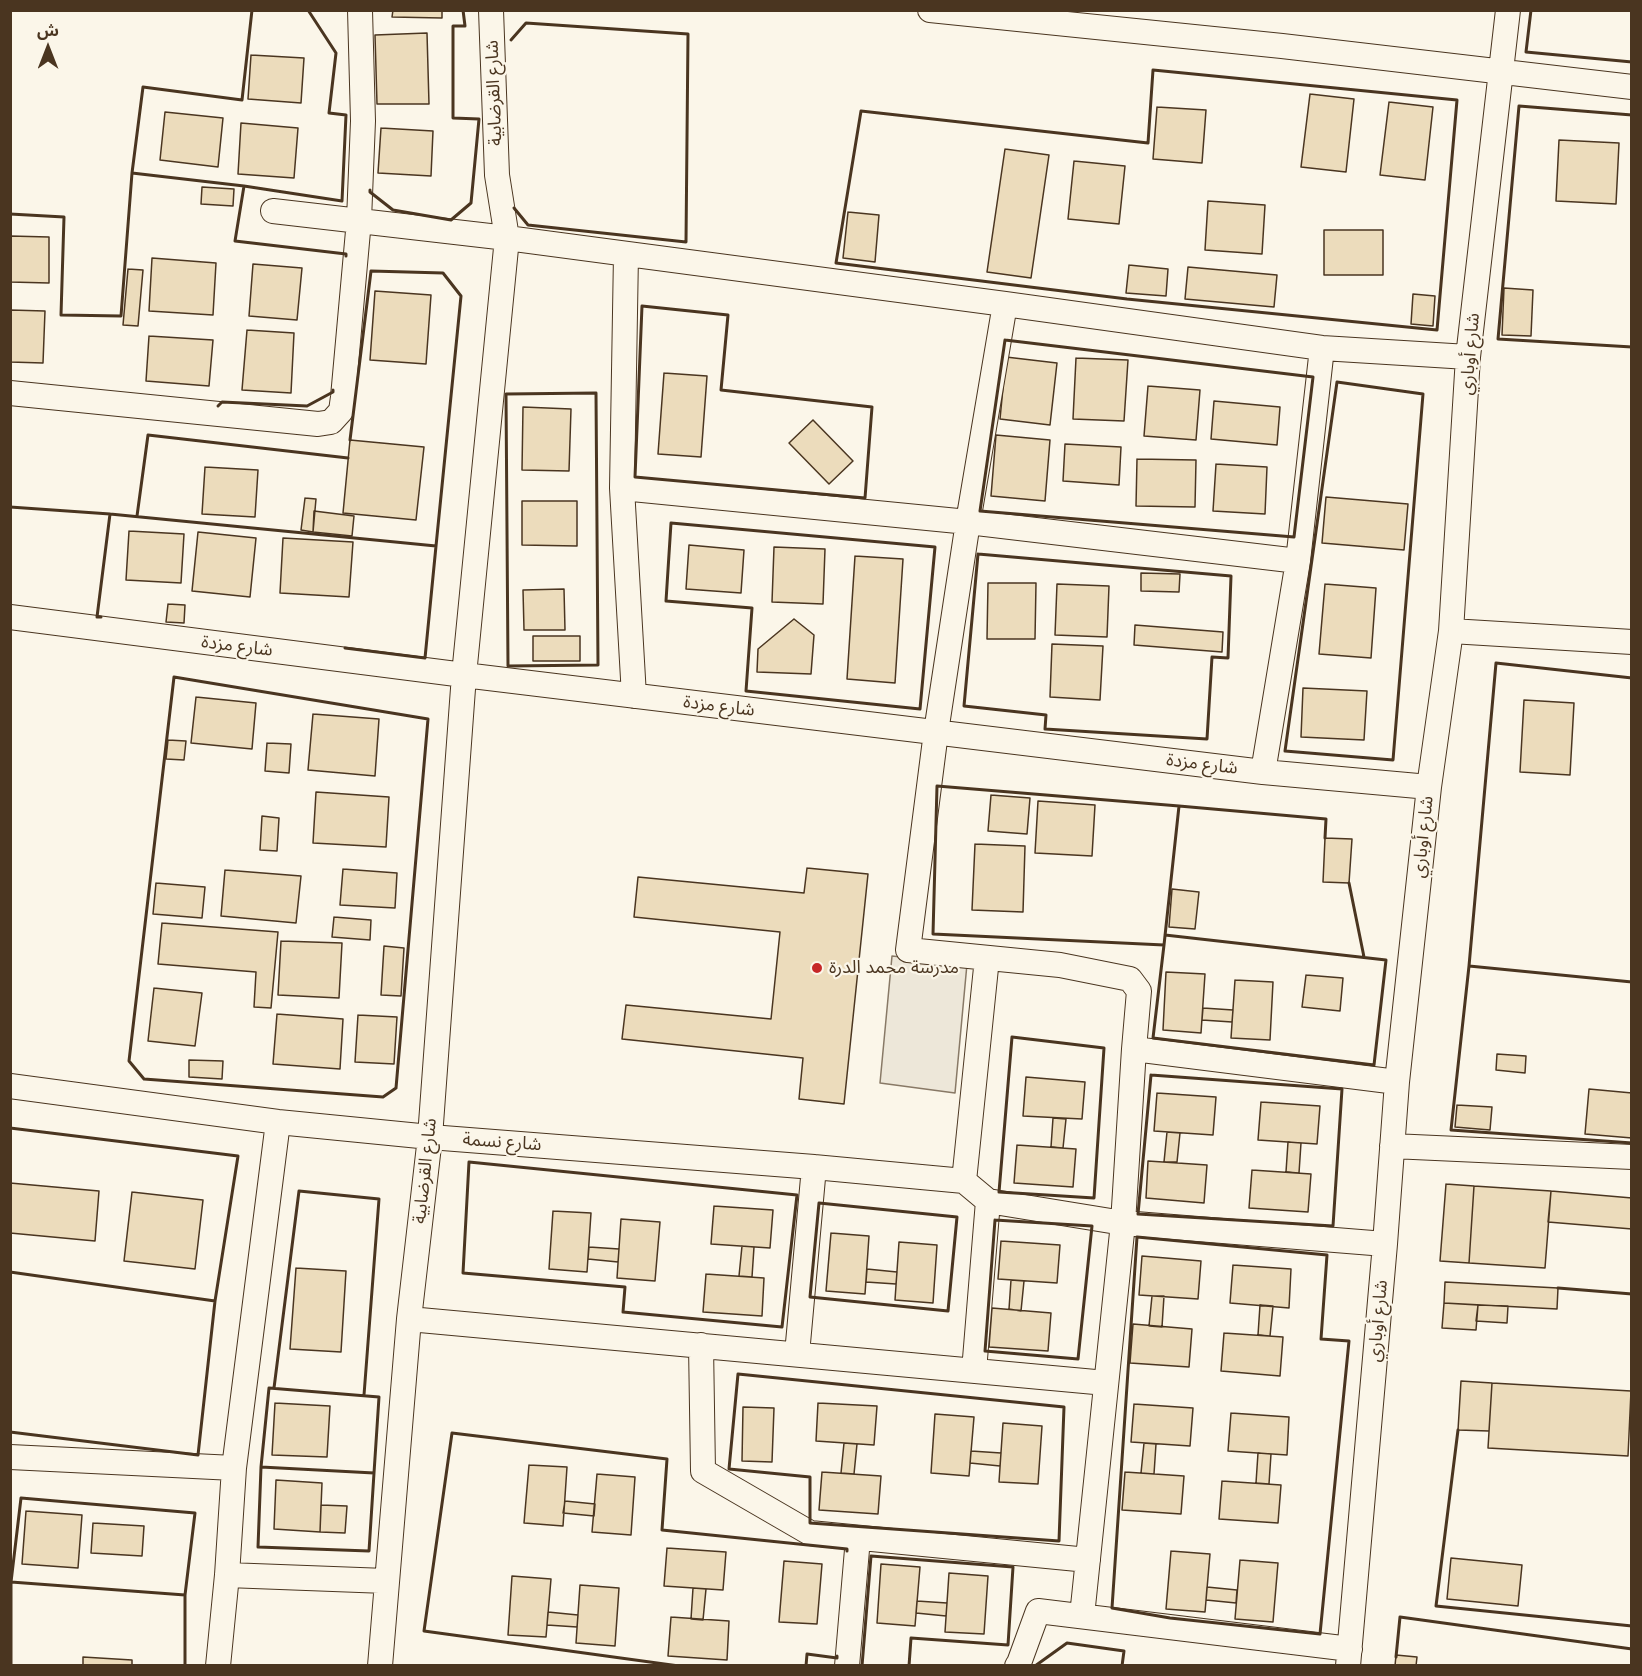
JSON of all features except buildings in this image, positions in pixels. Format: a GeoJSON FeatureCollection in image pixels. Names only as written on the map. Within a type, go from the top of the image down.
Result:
{"type":"FeatureCollection","features":[{"type":"Feature","properties":{"kind":"street"},"geometry":{"type":"LineString","coordinates":[[10,393],[318,424],[331,422],[341,411],[344,398],[358,220],[363,121],[360,10]]}},
{"type":"Feature","properties":{"kind":"street","name":"شارع القرضابية"},"geometry":{"type":"LineString","coordinates":[[380,1665],[409,1319],[430,1137],[464,675],[507,238],[497,175],[491,10]]}},
{"type":"Feature","properties":{"kind":"street"},"geometry":{"type":"LineString","coordinates":[[930,10],[1282,46],[1632,87]]}},
{"type":"Feature","properties":{"kind":"street","name":"شارع أوباري"},"geometry":{"type":"LineString","coordinates":[[1349,1657],[1397,1082],[1429,787],[1451,631],[1468,357],[1508,10]]}},
{"type":"Feature","properties":{"kind":"street"},"geometry":{"type":"LineString","coordinates":[[273,211],[507,238],[1322,348],[1468,357]]}},
{"type":"Feature","properties":{"kind":"street"},"geometry":{"type":"LineString","coordinates":[[626,254],[622,488],[634,696]]}},
{"type":"Feature","properties":{"kind":"street"},"geometry":{"type":"LineString","coordinates":[[1005,304],[968,522],[936,732],[908,950],[1060,965],[1131,979],[1139,991],[1123,1223],[1082,1616]]}},
{"type":"Feature","properties":{"kind":"street"},"geometry":{"type":"LineString","coordinates":[[1263,772],[1298,561],[1322,348]]}},
{"type":"Feature","properties":{"kind":"street"},"geometry":{"type":"LineString","coordinates":[[622,488],[968,522],[1298,561]]}},
{"type":"Feature","properties":{"kind":"street","name":"شارع مزدة"},"geometry":{"type":"LineString","coordinates":[[10,617],[464,675],[1263,772],[1429,787]]}},
{"type":"Feature","properties":{"kind":"street"},"geometry":{"type":"LineString","coordinates":[[1451,631],[1632,642]]}},
{"type":"Feature","properties":{"kind":"street"},"geometry":{"type":"LineString","coordinates":[[987,958],[964,1181],[988,1202],[1123,1223],[1385,1244]]}},
{"type":"Feature","properties":{"kind":"street"},"geometry":{"type":"LineString","coordinates":[[1134,1049],[1397,1082]]}},
{"type":"Feature","properties":{"kind":"street","name":"شارع نسمة"},"geometry":{"type":"LineString","coordinates":[[10,1086],[278,1122],[430,1137],[964,1181]]}},
{"type":"Feature","properties":{"kind":"street"},"geometry":{"type":"LineString","coordinates":[[218,1665],[234,1468],[278,1122]]}},
{"type":"Feature","properties":{"kind":"street"},"geometry":{"type":"LineString","coordinates":[[1392,1146],[1632,1157]]}},
{"type":"Feature","properties":{"kind":"street"},"geometry":{"type":"LineString","coordinates":[[797,1354],[814,1167]]}},
{"type":"Feature","properties":{"kind":"street"},"geometry":{"type":"LineString","coordinates":[[974,1371],[988,1202]]}},
{"type":"Feature","properties":{"kind":"street"},"geometry":{"type":"LineString","coordinates":[[409,1319],[1106,1383]]}},
{"type":"Feature","properties":{"kind":"street"},"geometry":{"type":"LineString","coordinates":[[701,1346],[703,1470],[810,1533],[1088,1560]]}},
{"type":"Feature","properties":{"kind":"street"},"geometry":{"type":"LineString","coordinates":[[10,1457],[234,1468]]}},
{"type":"Feature","properties":{"kind":"street"},"geometry":{"type":"LineString","coordinates":[[847,1665],[858,1538]]}},
{"type":"Feature","properties":{"kind":"street"},"geometry":{"type":"LineString","coordinates":[[227,1575],[386,1581]]}},
{"type":"Feature","properties":{"kind":"street"},"geometry":{"type":"LineString","coordinates":[[1017,1665],[1038,1611],[1349,1657]]}},
{"type":"Feature","properties":{"kind":"shaded area"},"geometry":{"type":"Polygon","coordinates":[[[892,956],[967,964],[955,1093],[880,1083],[892,956]]]}},
{"type":"Feature","properties":{"kind":"wall"},"geometry":{"type":"LineString","coordinates":[[132,173],[143,87],[242,100],[252,10]]}},
{"type":"Feature","properties":{"kind":"wall"},"geometry":{"type":"LineString","coordinates":[[244,186],[342,201],[346,115],[329,113],[336,53],[308,10]]}},
{"type":"Feature","properties":{"kind":"wall"},"geometry":{"type":"LineString","coordinates":[[370,190],[393,210],[451,220],[471,203],[479,119],[453,118],[453,26],[465,26],[463,10]]}},
{"type":"Feature","properties":{"kind":"wall"},"geometry":{"type":"LineString","coordinates":[[1531,10],[1526,52],[1632,62]]}},
{"type":"Feature","properties":{"kind":"wall"},"geometry":{"type":"LineString","coordinates":[[511,40],[526,23],[688,34],[686,242],[528,225],[514,208]]}},
{"type":"Feature","properties":{"kind":"wall"},"geometry":{"type":"LineString","coordinates":[[1153,70],[1457,100],[1437,330],[1127,299],[836,263],[861,111],[1148,143],[1153,70]]}},
{"type":"Feature","properties":{"kind":"wall"},"geometry":{"type":"LineString","coordinates":[[1632,115],[1519,106],[1498,339],[1632,347]]}},
{"type":"Feature","properties":{"kind":"wall"},"geometry":{"type":"LineString","coordinates":[[10,214],[64,217],[61,315],[121,316],[132,173],[244,186],[235,241],[346,254],[346,256]]}},
{"type":"Feature","properties":{"kind":"wall"},"geometry":{"type":"LineString","coordinates":[[350,440],[371,271],[443,273],[461,296],[436,546]]}},
{"type":"Feature","properties":{"kind":"wall"},"geometry":{"type":"LineString","coordinates":[[642,306],[728,315],[721,390],[872,407],[865,498],[635,477],[642,306]]}},
{"type":"Feature","properties":{"kind":"wall"},"geometry":{"type":"LineString","coordinates":[[1005,340],[1313,377],[1294,537],[980,511],[1005,340]]}},
{"type":"Feature","properties":{"kind":"wall"},"geometry":{"type":"LineString","coordinates":[[1337,382],[1423,394],[1393,760],[1285,751],[1337,382]]}},
{"type":"Feature","properties":{"kind":"wall"},"geometry":{"type":"LineString","coordinates":[[218,406],[222,402],[307,406],[333,390]]}},
{"type":"Feature","properties":{"kind":"wall"},"geometry":{"type":"LineString","coordinates":[[596,393],[598,665],[508,666],[506,394],[596,393]]}},
{"type":"Feature","properties":{"kind":"wall"},"geometry":{"type":"LineString","coordinates":[[137,516],[148,435],[348,458]]}},
{"type":"Feature","properties":{"kind":"wall"},"geometry":{"type":"LineString","coordinates":[[10,507],[110,514],[436,546],[425,658],[345,648]]}},
{"type":"Feature","properties":{"kind":"wall"},"geometry":{"type":"LineString","coordinates":[[101,617],[97,617],[110,514]]}},
{"type":"Feature","properties":{"kind":"wall"},"geometry":{"type":"LineString","coordinates":[[671,523],[935,547],[920,709],[746,691],[752,608],[666,601],[671,523]]}},
{"type":"Feature","properties":{"kind":"wall"},"geometry":{"type":"LineString","coordinates":[[978,554],[1231,576],[1228,658],[1212,657],[1207,739],[1045,729],[1046,715],[964,706],[978,554]]}},
{"type":"Feature","properties":{"kind":"wall"},"geometry":{"type":"LineString","coordinates":[[1632,678],[1496,663],[1469,966],[1451,1130],[1632,1143]]}},
{"type":"Feature","properties":{"kind":"wall"},"geometry":{"type":"LineString","coordinates":[[174,677],[428,719],[396,1088],[383,1097],[144,1079],[129,1061],[174,677]]}},
{"type":"Feature","properties":{"kind":"wall"},"geometry":{"type":"LineString","coordinates":[[937,786],[1179,806],[1164,945],[933,934],[937,786]]}},
{"type":"Feature","properties":{"kind":"wall"},"geometry":{"type":"LineString","coordinates":[[1179,806],[1326,819],[1325,838]]}},
{"type":"Feature","properties":{"kind":"wall"},"geometry":{"type":"LineString","coordinates":[[1349,883],[1364,957]]}},
{"type":"Feature","properties":{"kind":"wall"},"geometry":{"type":"LineString","coordinates":[[1164,945],[1153,1038],[1374,1065],[1386,960],[1165,935]]}},
{"type":"Feature","properties":{"kind":"wall"},"geometry":{"type":"LineString","coordinates":[[1469,966],[1632,982]]}},
{"type":"Feature","properties":{"kind":"wall"},"geometry":{"type":"LineString","coordinates":[[1012,1037],[1104,1048],[1094,1198],[999,1192],[1012,1037]]}},
{"type":"Feature","properties":{"kind":"wall"},"geometry":{"type":"LineString","coordinates":[[1151,1075],[1342,1089],[1333,1226],[1138,1214],[1151,1075]]}},
{"type":"Feature","properties":{"kind":"wall"},"geometry":{"type":"LineString","coordinates":[[10,1128],[238,1156],[215,1301],[198,1455],[10,1432]]}},
{"type":"Feature","properties":{"kind":"wall"},"geometry":{"type":"LineString","coordinates":[[469,1162],[797,1195],[782,1327],[623,1312],[625,1287],[463,1273],[469,1162]]}},
{"type":"Feature","properties":{"kind":"wall"},"geometry":{"type":"LineString","coordinates":[[274,1388],[299,1191],[379,1199],[364,1395]]}},
{"type":"Feature","properties":{"kind":"wall"},"geometry":{"type":"LineString","coordinates":[[819,1203],[957,1217],[948,1311],[810,1297],[819,1203]]}},
{"type":"Feature","properties":{"kind":"wall"},"geometry":{"type":"LineString","coordinates":[[995,1220],[1092,1226],[1078,1359],[985,1351],[995,1220]]}},
{"type":"Feature","properties":{"kind":"wall"},"geometry":{"type":"LineString","coordinates":[[1137,1237],[1327,1255],[1321,1339],[1349,1341],[1320,1634],[1170,1618],[1112,1608],[1137,1237]]}},
{"type":"Feature","properties":{"kind":"wall"},"geometry":{"type":"LineString","coordinates":[[10,1272],[215,1301]]}},
{"type":"Feature","properties":{"kind":"wall"},"geometry":{"type":"LineString","coordinates":[[1558,1288],[1632,1294]]}},
{"type":"Feature","properties":{"kind":"wall"},"geometry":{"type":"LineString","coordinates":[[738,1374],[1064,1407],[1059,1541],[810,1523],[810,1477],[729,1469],[738,1374]]}},
{"type":"Feature","properties":{"kind":"wall"},"geometry":{"type":"LineString","coordinates":[[261,1467],[269,1388],[379,1397],[374,1473]]}},
{"type":"Feature","properties":{"kind":"wall"},"geometry":{"type":"LineString","coordinates":[[1458,1430],[1436,1606],[1632,1626]]}},
{"type":"Feature","properties":{"kind":"wall"},"geometry":{"type":"LineString","coordinates":[[679,1666],[424,1631],[452,1433],[667,1459],[662,1530],[847,1549],[847,1551]]}},
{"type":"Feature","properties":{"kind":"wall"},"geometry":{"type":"LineString","coordinates":[[261,1467],[374,1473],[369,1551],[258,1547],[261,1467]]}},
{"type":"Feature","properties":{"kind":"wall"},"geometry":{"type":"LineString","coordinates":[[11,1582],[21,1498],[195,1513],[185,1595]]}},
{"type":"Feature","properties":{"kind":"wall"},"geometry":{"type":"LineString","coordinates":[[862,1666],[871,1556],[1013,1567],[1008,1645],[911,1638],[909,1666]]}},
{"type":"Feature","properties":{"kind":"wall"},"geometry":{"type":"LineString","coordinates":[[11,1666],[11,1582],[185,1595],[185,1666]]}},
{"type":"Feature","properties":{"kind":"wall"},"geometry":{"type":"LineString","coordinates":[[1396,1657],[1400,1617],[1632,1649]]}},
{"type":"Feature","properties":{"kind":"wall"},"geometry":{"type":"LineString","coordinates":[[1035,1666],[1067,1643],[1124,1651],[1122,1666]]}},
{"type":"Feature","properties":{"kind":"wall"},"geometry":{"type":"LineString","coordinates":[[806,1666],[807,1654],[837,1658],[837,1656]]}},
{"type":"Feature","properties":{"kind":"place","name":"مدرسة محمد الدرة"},"geometry":{"type":"Point","coordinates":[817,968]}}]}
